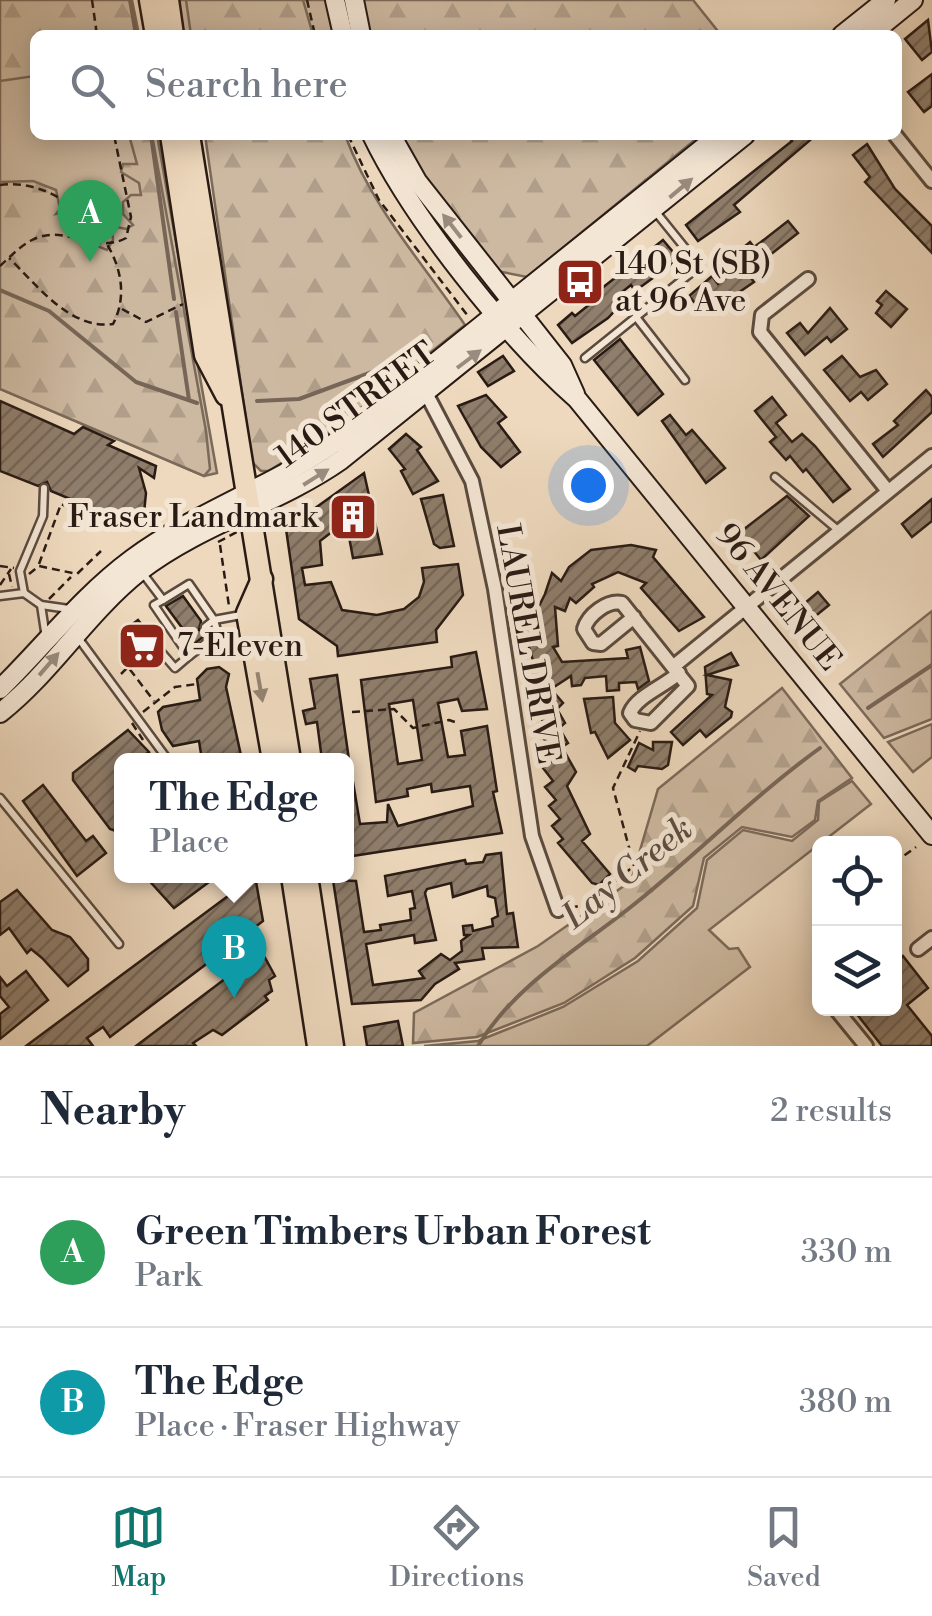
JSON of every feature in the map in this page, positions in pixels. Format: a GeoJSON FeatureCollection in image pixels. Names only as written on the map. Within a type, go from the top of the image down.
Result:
{"type":"FeatureCollection","features":[{"type":"Feature","properties":{"kind":"main road"},"geometry":{"type":"LineString","coordinates":[[150,0],[155,30]]}},
{"type":"Feature","properties":{"kind":"main road"},"geometry":{"type":"LineString","coordinates":[[168,0],[173,30]]}},
{"type":"Feature","properties":{"kind":"main road"},"geometry":{"type":"LineString","coordinates":[[335,0],[342,30]]}},
{"type":"Feature","properties":{"kind":"main road"},"geometry":{"type":"LineString","coordinates":[[354,0],[360,30]]}},
{"type":"Feature","properties":{"kind":"main road"},"geometry":{"type":"LineString","coordinates":[[848,30],[886,0]]}},
{"type":"Feature","properties":{"kind":"main road"},"geometry":{"type":"LineString","coordinates":[[876,30],[913,0]]}},
{"type":"Feature","properties":{"kind":"main road"},"geometry":{"type":"LineString","coordinates":[[172,140],[206,355],[236,421]]}},
{"type":"Feature","properties":{"kind":"main road"},"geometry":{"type":"LineString","coordinates":[[190,140],[289,753]]}},
{"type":"Feature","properties":{"kind":"main road","name":"96 AVENUE"},"geometry":{"type":"LineString","coordinates":[[375,140],[408,198],[511,315]]}},
{"type":"Feature","properties":{"kind":"main road","name":"96 AVENUE"},"geometry":{"type":"LineString","coordinates":[[394,140],[417,181],[544,369],[577,399],[928,822]]}},
{"type":"Feature","properties":{"kind":"main road","name":"140 STREET"},"geometry":{"type":"LineString","coordinates":[[0,690],[46,640],[67,606],[157,542],[331,468],[426,394],[713,140]]}},
{"type":"Feature","properties":{"kind":"main road","name":"140 STREET"},"geometry":{"type":"LineString","coordinates":[[0,714],[141,570],[340,440],[654,210],[739,140]]}},
{"type":"Feature","properties":{"kind":"main road"},"geometry":{"type":"LineString","coordinates":[[262,579],[239,615],[271,753]]}},
{"type":"Feature","properties":{"kind":"main road"},"geometry":{"type":"LineString","coordinates":[[293,883],[318,1046]]}},
{"type":"Feature","properties":{"kind":"main road"},"geometry":{"type":"LineString","coordinates":[[307,883],[333,1046]]}},
{"type":"Feature","properties":{"kind":"street"},"geometry":{"type":"LineString","coordinates":[[899,140],[932,182]]}},
{"type":"Feature","properties":{"kind":"street"},"geometry":{"type":"LineString","coordinates":[[808,279],[762,315],[760,332],[888,491]]}},
{"type":"Feature","properties":{"kind":"street","name":"LAUREL DRIVE"},"geometry":{"type":"LineString","coordinates":[[426,394],[472,481],[495,589],[532,836],[558,910]]}},
{"type":"Feature","properties":{"kind":"street"},"geometry":{"type":"LineString","coordinates":[[634,617],[676,670],[688,686],[651,723],[635,720],[630,712],[642,696],[654,695],[676,670],[748,606],[932,456]]}},
{"type":"Feature","properties":{"kind":"street"},"geometry":{"type":"LineString","coordinates":[[918,949],[932,938]]}},
{"type":"Feature","properties":{"kind":"street"},"geometry":{"type":"LineString","coordinates":[[842,1016],[866,1046]]}},
{"type":"Feature","properties":{"kind":"lane"},"geometry":{"type":"LineString","coordinates":[[585,358],[692,272],[693,258],[654,210]]}},
{"type":"Feature","properties":{"kind":"lane"},"geometry":{"type":"LineString","coordinates":[[636,317],[685,380]]}},
{"type":"Feature","properties":{"kind":"lane"},"geometry":{"type":"LineString","coordinates":[[775,476],[839,531]]}},
{"type":"Feature","properties":{"kind":"lane"},"geometry":{"type":"LineString","coordinates":[[24,593],[18,579],[43,516],[44,488]]}},
{"type":"Feature","properties":{"kind":"lane"},"geometry":{"type":"LineString","coordinates":[[141,570],[163,600]]}},
{"type":"Feature","properties":{"kind":"lane"},"geometry":{"type":"LineString","coordinates":[[162,654],[175,668],[218,634],[214,620],[189,584],[154,605],[190,656]]}},
{"type":"Feature","properties":{"kind":"lane"},"geometry":{"type":"LineString","coordinates":[[0,596],[24,593],[67,606]]}},
{"type":"Feature","properties":{"kind":"lane"},"geometry":{"type":"LineString","coordinates":[[44,600],[46,640]]}},
{"type":"Feature","properties":{"kind":"lane"},"geometry":{"type":"LineString","coordinates":[[192,608],[202,600]]}},
{"type":"Feature","properties":{"kind":"lane"},"geometry":{"type":"LineString","coordinates":[[205,626],[239,615]]}},
{"type":"Feature","properties":{"kind":"lane"},"geometry":{"type":"LineString","coordinates":[[75,634],[163,753]]}},
{"type":"Feature","properties":{"kind":"lane"},"geometry":{"type":"LineString","coordinates":[[181,645],[190,638]]}},
{"type":"Feature","properties":{"kind":"lane"},"geometry":{"type":"LineString","coordinates":[[0,798],[119,944]]}},
{"type":"Feature","properties":{"kind":"path"},"geometry":{"type":"LineString","coordinates":[[92,0],[97,30]]}},
{"type":"Feature","properties":{"kind":"path"},"geometry":{"type":"LineString","coordinates":[[307,0],[314,30]]}},
{"type":"Feature","properties":{"kind":"path"},"geometry":{"type":"LineString","coordinates":[[0,266],[33,238],[51,234],[108,246],[126,238],[131,217],[115,140]]}},
{"type":"Feature","properties":{"kind":"path"},"geometry":{"type":"LineString","coordinates":[[350,140],[379,200],[473,321]]}},
{"type":"Feature","properties":{"kind":"path"},"geometry":{"type":"LineString","coordinates":[[0,185],[27,184],[61,198],[108,246],[123,292],[121,308],[112,324],[94,327],[77,319],[9,258]]}},
{"type":"Feature","properties":{"kind":"path"},"geometry":{"type":"LineString","coordinates":[[121,308],[146,322],[184,304]]}},
{"type":"Feature","properties":{"kind":"path"},"geometry":{"type":"LineString","coordinates":[[29,582],[30,571],[39,566],[61,504],[69,508]]}},
{"type":"Feature","properties":{"kind":"path"},"geometry":{"type":"LineString","coordinates":[[219,542],[239,615]]}},
{"type":"Feature","properties":{"kind":"path"},"geometry":{"type":"LineString","coordinates":[[44,600],[89,566],[100,551]]}},
{"type":"Feature","properties":{"kind":"path"},"geometry":{"type":"LineString","coordinates":[[0,566],[11,567],[0,585]]}},
{"type":"Feature","properties":{"kind":"path"},"geometry":{"type":"LineString","coordinates":[[39,566],[72,576]]}},
{"type":"Feature","properties":{"kind":"path"},"geometry":{"type":"LineString","coordinates":[[44,600],[67,606]]}},
{"type":"Feature","properties":{"kind":"path"},"geometry":{"type":"LineString","coordinates":[[120,674],[128,667],[155,702]]}},
{"type":"Feature","properties":{"kind":"path"},"geometry":{"type":"LineString","coordinates":[[141,714],[175,687],[198,684]]}},
{"type":"Feature","properties":{"kind":"path"},"geometry":{"type":"LineString","coordinates":[[352,712],[394,709],[414,728],[449,720],[458,724]]}},
{"type":"Feature","properties":{"kind":"path"},"geometry":{"type":"LineString","coordinates":[[558,910],[587,904],[634,866],[613,788],[640,731]]}},
{"type":"Feature","properties":{"kind":"path"},"geometry":{"type":"LineString","coordinates":[[902,857],[916,847]]}},
{"type":"Feature","properties":{"kind":"green space"},"geometry":{"type":"Polygon","coordinates":[[[0,0],[132,0],[138,30],[30,30],[30,140],[158,140],[217,473],[204,476],[0,389],[0,0]]]}},
{"type":"Feature","properties":{"kind":"green space"},"geometry":{"type":"Polygon","coordinates":[[[0,0],[130,0],[135,30],[30,30],[30,77],[0,81],[0,0]]]}},
{"type":"Feature","properties":{"kind":"green space"},"geometry":{"type":"Polygon","coordinates":[[[171,0],[329,0],[335,30],[176,30],[171,0]]]}},
{"type":"Feature","properties":{"kind":"green space"},"geometry":{"type":"Polygon","coordinates":[[[186,0],[303,0],[312,30],[190,30],[186,0]]]}},
{"type":"Feature","properties":{"kind":"green space"},"geometry":{"type":"Polygon","coordinates":[[[361,0],[693,0],[717,30],[368,30],[361,0]]]}},
{"type":"Feature","properties":{"kind":"green space"},"geometry":{"type":"Polygon","coordinates":[[[130,140],[153,140],[206,431],[210,469],[204,476],[0,389],[0,182],[33,181],[56,190],[60,209],[56,214],[73,211],[92,233],[82,240],[107,250],[113,240],[112,226],[126,229],[133,225],[123,214],[123,202],[131,195],[141,195],[139,183],[121,172],[123,164],[137,164],[130,140]]]}},
{"type":"Feature","properties":{"kind":"green space"},"geometry":{"type":"Polygon","coordinates":[[[206,140],[347,140],[383,211],[465,325],[337,427],[269,471],[261,471],[252,462],[206,140]]]}},
{"type":"Feature","properties":{"kind":"green space"},"geometry":{"type":"Polygon","coordinates":[[[402,140],[695,140],[527,277],[497,271],[420,170],[402,140]]]}},
{"type":"Feature","properties":{"kind":"green space"},"geometry":{"type":"Polygon","coordinates":[[[932,611],[932,719],[884,738],[840,684],[932,611]]]}},
{"type":"Feature","properties":{"kind":"green space"},"geometry":{"type":"Polygon","coordinates":[[[782,688],[852,778],[818,801],[815,820],[792,837],[742,827],[704,858],[693,906],[635,958],[564,1003],[477,1037],[413,1043],[414,1013],[538,946],[631,881],[658,789],[782,688]]]}},
{"type":"Feature","properties":{"kind":"green space"},"geometry":{"type":"Polygon","coordinates":[[[932,724],[932,757],[913,772],[888,742],[932,724]]]}},
{"type":"Feature","properties":{"kind":"green space"},"geometry":{"type":"Polygon","coordinates":[[[852,781],[871,804],[830,836],[812,836],[812,850],[709,930],[729,949],[738,948],[750,967],[647,1046],[424,1046],[478,1041],[563,1007],[638,961],[697,908],[707,860],[743,830],[792,841],[818,820],[819,802],[852,781]]]}},
{"type":"Feature","properties":{"kind":"building"},"geometry":{"type":"Polygon","coordinates":[[[928,20],[932,52],[922,60],[905,39],[928,20]]]}},
{"type":"Feature","properties":{"kind":"building"},"geometry":{"type":"Polygon","coordinates":[[[932,74],[932,106],[924,112],[908,92],[932,74]]]}},
{"type":"Feature","properties":{"kind":"building"},"geometry":{"type":"Polygon","coordinates":[[[810,140],[734,205],[740,212],[698,241],[686,225],[792,141],[810,140]]]}},
{"type":"Feature","properties":{"kind":"building"},"geometry":{"type":"Polygon","coordinates":[[[867,144],[895,189],[932,226],[932,253],[865,182],[870,177],[853,155],[867,144]]]}},
{"type":"Feature","properties":{"kind":"building"},"geometry":{"type":"Polygon","coordinates":[[[788,221],[798,233],[747,273],[754,282],[719,306],[715,301],[702,311],[689,296],[712,276],[718,284],[733,272],[727,265],[738,252],[750,242],[754,247],[788,221]]]}},
{"type":"Feature","properties":{"kind":"building"},"geometry":{"type":"Polygon","coordinates":[[[663,240],[679,259],[635,291],[631,285],[617,296],[622,303],[608,318],[572,343],[558,325],[595,300],[592,296],[663,240]]]}},
{"type":"Feature","properties":{"kind":"building"},"geometry":{"type":"Polygon","coordinates":[[[886,291],[907,309],[891,327],[876,313],[882,305],[877,301],[886,291]]]}},
{"type":"Feature","properties":{"kind":"building"},"geometry":{"type":"Polygon","coordinates":[[[830,308],[847,329],[831,342],[827,337],[805,355],[787,333],[800,323],[808,333],[830,308]]]}},
{"type":"Feature","properties":{"kind":"building"},"geometry":{"type":"Polygon","coordinates":[[[620,339],[663,394],[638,415],[594,360],[620,339]]]}},
{"type":"Feature","properties":{"kind":"building"},"geometry":{"type":"Polygon","coordinates":[[[503,356],[514,371],[488,386],[478,372],[503,356]]]}},
{"type":"Feature","properties":{"kind":"building"},"geometry":{"type":"Polygon","coordinates":[[[842,356],[860,377],[876,370],[887,384],[868,400],[861,392],[850,401],[824,370],[842,356]]]}},
{"type":"Feature","properties":{"kind":"building"},"geometry":{"type":"Polygon","coordinates":[[[926,390],[932,397],[932,412],[883,457],[873,444],[898,425],[894,421],[926,390]]]}},
{"type":"Feature","properties":{"kind":"building"},"geometry":{"type":"Polygon","coordinates":[[[486,395],[506,417],[498,423],[520,452],[501,467],[481,447],[458,406],[486,395]]]}},
{"type":"Feature","properties":{"kind":"building"},"geometry":{"type":"Polygon","coordinates":[[[772,397],[786,415],[776,423],[792,442],[802,434],[850,489],[833,502],[806,469],[803,472],[790,456],[786,460],[770,442],[776,437],[755,411],[772,397]]]}},
{"type":"Feature","properties":{"kind":"building"},"geometry":{"type":"Polygon","coordinates":[[[0,401],[74,434],[83,427],[114,441],[108,445],[156,466],[154,478],[139,468],[146,493],[144,513],[136,511],[130,526],[109,523],[96,517],[99,511],[51,491],[47,482],[38,486],[0,471],[0,401]]]}},
{"type":"Feature","properties":{"kind":"building"},"geometry":{"type":"Polygon","coordinates":[[[670,415],[686,435],[692,430],[725,468],[706,483],[662,421],[670,415]]]}},
{"type":"Feature","properties":{"kind":"building"},"geometry":{"type":"Polygon","coordinates":[[[406,434],[421,447],[417,450],[438,481],[413,494],[401,471],[405,469],[389,449],[406,434]]]}},
{"type":"Feature","properties":{"kind":"building"},"geometry":{"type":"Polygon","coordinates":[[[364,473],[382,554],[353,558],[346,521],[320,541],[322,565],[302,568],[305,585],[331,582],[342,610],[377,615],[404,609],[419,597],[424,582],[422,568],[458,564],[463,595],[436,630],[437,642],[338,656],[337,646],[299,619],[286,529],[364,473]]]}},
{"type":"Feature","properties":{"kind":"building"},"geometry":{"type":"Polygon","coordinates":[[[443,495],[454,546],[440,548],[434,544],[421,499],[443,495]]]}},
{"type":"Feature","properties":{"kind":"building"},"geometry":{"type":"Polygon","coordinates":[[[787,496],[809,516],[761,560],[739,533],[787,496]]]}},
{"type":"Feature","properties":{"kind":"building"},"geometry":{"type":"Polygon","coordinates":[[[932,499],[932,521],[912,537],[902,524],[932,499]]]}},
{"type":"Feature","properties":{"kind":"building"},"geometry":{"type":"Polygon","coordinates":[[[631,545],[656,550],[653,557],[704,617],[679,631],[641,588],[646,583],[618,572],[592,584],[594,587],[576,603],[570,598],[565,611],[555,607],[558,646],[553,647],[562,662],[628,658],[626,650],[640,647],[649,681],[638,689],[636,682],[619,683],[619,690],[607,691],[606,676],[585,678],[581,685],[572,686],[571,676],[551,689],[563,703],[557,709],[565,723],[559,728],[568,743],[562,747],[576,772],[567,786],[590,834],[582,841],[610,874],[599,885],[592,883],[558,843],[563,839],[552,826],[560,819],[549,806],[556,800],[545,787],[553,781],[543,768],[557,757],[537,729],[545,723],[534,711],[542,705],[531,691],[538,685],[528,668],[534,664],[523,627],[527,612],[538,608],[552,573],[561,581],[569,567],[591,550],[631,545]]]}},
{"type":"Feature","properties":{"kind":"building"},"geometry":{"type":"Polygon","coordinates":[[[818,592],[829,605],[802,627],[792,614],[818,592]]]}},
{"type":"Feature","properties":{"kind":"building"},"geometry":{"type":"Polygon","coordinates":[[[183,596],[201,621],[199,630],[208,633],[194,644],[166,606],[183,596]]]}},
{"type":"Feature","properties":{"kind":"building","name":"7-Eleven"},"geometry":{"type":"Polygon","coordinates":[[[138,620],[156,642],[141,656],[122,632],[138,620]]]}},
{"type":"Feature","properties":{"kind":"building"},"geometry":{"type":"Polygon","coordinates":[[[476,652],[487,709],[462,711],[458,699],[438,703],[448,757],[465,755],[461,731],[487,726],[497,791],[493,792],[502,833],[354,856],[354,788],[360,824],[387,822],[388,804],[398,826],[473,806],[470,786],[432,792],[431,784],[407,789],[408,796],[376,802],[361,680],[452,667],[451,657],[476,652]],[[413,700],[389,704],[398,764],[422,760],[413,700]]]}},
{"type":"Feature","properties":{"kind":"building"},"geometry":{"type":"Polygon","coordinates":[[[731,653],[738,665],[707,675],[731,680],[725,707],[732,712],[731,717],[706,737],[700,730],[683,745],[671,732],[712,695],[707,694],[705,667],[731,653]]]}},
{"type":"Feature","properties":{"kind":"building"},"geometry":{"type":"Polygon","coordinates":[[[219,667],[229,674],[226,687],[240,753],[201,753],[199,741],[173,746],[162,730],[158,712],[163,707],[200,700],[197,679],[207,669],[219,667]]]}},
{"type":"Feature","properties":{"kind":"building"},"geometry":{"type":"Polygon","coordinates":[[[337,675],[348,753],[321,753],[317,722],[306,724],[303,711],[315,708],[310,679],[337,675]]]}},
{"type":"Feature","properties":{"kind":"building"},"geometry":{"type":"Polygon","coordinates":[[[613,697],[615,723],[630,740],[608,758],[595,732],[591,733],[584,699],[613,697]]]}},
{"type":"Feature","properties":{"kind":"building"},"geometry":{"type":"Polygon","coordinates":[[[128,730],[149,752],[114,753],[114,830],[73,780],[73,773],[128,730]]]}},
{"type":"Feature","properties":{"kind":"building"},"geometry":{"type":"Polygon","coordinates":[[[653,742],[672,742],[668,765],[662,769],[638,766],[635,771],[628,767],[639,743],[653,750],[653,742]]]}},
{"type":"Feature","properties":{"kind":"building"},"geometry":{"type":"Polygon","coordinates":[[[43,785],[86,841],[93,836],[106,853],[77,876],[23,801],[43,785]]]}},
{"type":"Feature","properties":{"kind":"building"},"geometry":{"type":"Polygon","coordinates":[[[501,853],[507,914],[513,913],[518,947],[482,948],[484,959],[455,963],[459,969],[435,984],[421,1000],[352,1004],[333,883],[356,881],[364,932],[381,930],[380,925],[411,920],[410,909],[415,908],[412,891],[388,896],[385,876],[465,860],[466,864],[483,862],[486,855],[501,853]],[[451,883],[427,889],[436,940],[415,943],[414,935],[366,944],[373,985],[424,978],[419,971],[441,954],[450,960],[462,951],[461,941],[469,935],[464,935],[463,926],[472,925],[473,931],[493,926],[492,919],[498,916],[495,898],[488,896],[487,886],[453,897],[451,883]]]}},
{"type":"Feature","properties":{"kind":"building"},"geometry":{"type":"Polygon","coordinates":[[[151,883],[208,883],[174,908],[151,883]]]}},
{"type":"Feature","properties":{"kind":"building"},"geometry":{"type":"Polygon","coordinates":[[[246,883],[256,883],[263,921],[110,1037],[103,1027],[87,1038],[93,1046],[26,1046],[246,883]]]}},
{"type":"Feature","properties":{"kind":"building"},"geometry":{"type":"Polygon","coordinates":[[[17,890],[52,930],[70,937],[88,959],[88,970],[68,986],[31,949],[27,953],[9,928],[0,935],[0,902],[17,890]]]}},
{"type":"Feature","properties":{"kind":"building"},"geometry":{"type":"Polygon","coordinates":[[[263,954],[275,976],[269,980],[272,991],[265,996],[268,1000],[222,1035],[213,1030],[193,1043],[196,1046],[136,1046],[263,954]]]}},
{"type":"Feature","properties":{"kind":"building"},"geometry":{"type":"Polygon","coordinates":[[[902,957],[928,988],[907,1005],[932,1036],[932,1046],[882,1046],[858,1016],[902,1016],[902,957]]]}},
{"type":"Feature","properties":{"kind":"building"},"geometry":{"type":"Polygon","coordinates":[[[26,971],[48,1000],[0,1039],[0,1014],[9,1007],[0,996],[0,977],[7,986],[26,971]]]}},
{"type":"Feature","properties":{"kind":"building"},"geometry":{"type":"Polygon","coordinates":[[[398,1021],[403,1046],[367,1046],[364,1027],[398,1021]]]}},
{"type":"Feature","properties":{"kind":"waterway"},"geometry":{"type":"LineString","coordinates":[[130,0],[135,30]]}},
{"type":"Feature","properties":{"kind":"waterway"},"geometry":{"type":"LineString","coordinates":[[152,140],[174,299]]}},
{"type":"Feature","properties":{"kind":"waterway"},"geometry":{"type":"LineString","coordinates":[[0,290],[49,311],[136,382],[197,403]]}},
{"type":"Feature","properties":{"kind":"waterway"},"geometry":{"type":"LineString","coordinates":[[176,312],[189,400]]}},
{"type":"Feature","properties":{"kind":"waterway"},"geometry":{"type":"LineString","coordinates":[[257,401],[299,399],[375,371]]}},
{"type":"Feature","properties":{"kind":"waterway","name":"Lay Creek"},"geometry":{"type":"LineString","coordinates":[[868,708],[932,665]]}},
{"type":"Feature","properties":{"kind":"waterway","name":"Lay Creek"},"geometry":{"type":"LineString","coordinates":[[478,1046],[530,985],[637,902],[820,748]]}},
{"type":"Feature","properties":{"kind":"place","name":"Green Timbers Urban Forest"},"geometry":{"type":"Point","coordinates":[90,262]}},
{"type":"Feature","properties":{"kind":"place","name":"140 St (SB) at 96 Ave"},"geometry":{"type":"Point","coordinates":[580,282]}},
{"type":"Feature","properties":{"kind":"place","name":"Fraser Landmark"},"geometry":{"type":"Point","coordinates":[353,517]}},
{"type":"Feature","properties":{"kind":"place","name":"7-Eleven"},"geometry":{"type":"Point","coordinates":[142,646]}},
{"type":"Feature","properties":{"kind":"place","name":"The Edge"},"geometry":{"type":"Point","coordinates":[234,998]}}]}
